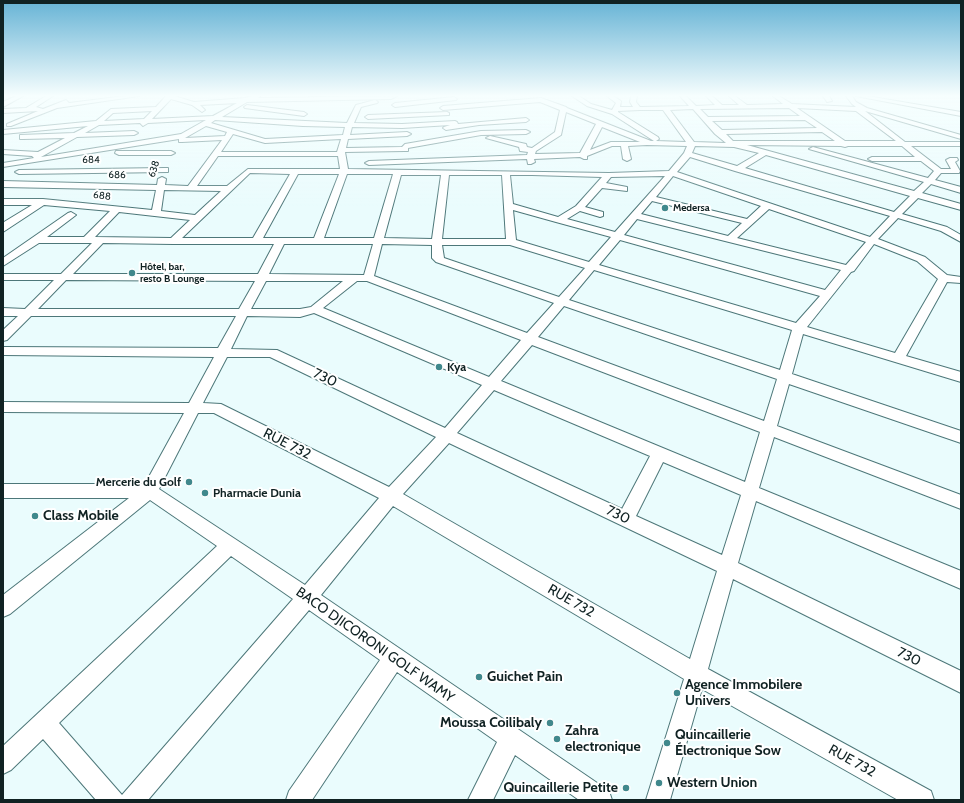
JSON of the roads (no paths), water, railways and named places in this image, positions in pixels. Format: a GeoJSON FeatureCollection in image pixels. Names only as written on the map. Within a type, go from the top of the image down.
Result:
{"type":"FeatureCollection","features":[{"type":"Feature","properties":{"kind":"street"},"geometry":{"type":"LineString","coordinates":[[4,185],[38,154],[77,133]]}},
{"type":"Feature","properties":{"kind":"street"},"geometry":{"type":"LineString","coordinates":[[3,138],[89,136],[109,133]]}},
{"type":"Feature","properties":{"kind":"street"},"geometry":{"type":"LineString","coordinates":[[125,145],[134,133]]}},
{"type":"Feature","properties":{"kind":"street"},"geometry":{"type":"LineString","coordinates":[[183,138],[189,133]]}},
{"type":"Feature","properties":{"kind":"street"},"geometry":{"type":"LineString","coordinates":[[226,133],[265,141],[402,135],[407,133]]}},
{"type":"Feature","properties":{"kind":"street"},"geometry":{"type":"LineString","coordinates":[[318,241],[343,168],[341,152],[346,133]]}},
{"type":"Feature","properties":{"kind":"street"},"geometry":{"type":"LineString","coordinates":[[217,154],[341,152],[437,144],[470,138],[480,133]]}},
{"type":"Feature","properties":{"kind":"street"},"geometry":{"type":"LineString","coordinates":[[482,133],[488,138],[523,148],[532,154]]}},
{"type":"Feature","properties":{"kind":"street"},"geometry":{"type":"LineString","coordinates":[[523,148],[526,133]]}},
{"type":"Feature","properties":{"kind":"street"},"geometry":{"type":"LineString","coordinates":[[532,154],[557,133]]}},
{"type":"Feature","properties":{"kind":"street"},"geometry":{"type":"LineString","coordinates":[[583,155],[595,133]]}},
{"type":"Feature","properties":{"kind":"street"},"geometry":{"type":"LineString","coordinates":[[625,133],[650,143]]}},
{"type":"Feature","properties":{"kind":"street"},"geometry":{"type":"LineString","coordinates":[[646,133],[662,144]]}},
{"type":"Feature","properties":{"kind":"street"},"geometry":{"type":"LineString","coordinates":[[684,133],[692,144]]}},
{"type":"Feature","properties":{"kind":"street"},"geometry":{"type":"LineString","coordinates":[[720,133],[729,142],[750,146],[765,152],[918,195],[934,202],[961,207]]}},
{"type":"Feature","properties":{"kind":"street"},"geometry":{"type":"LineString","coordinates":[[830,133],[868,161],[923,159]]}},
{"type":"Feature","properties":{"kind":"street"},"geometry":{"type":"LineString","coordinates":[[891,133],[939,171],[956,171],[950,160],[957,162]]}},
{"type":"Feature","properties":{"kind":"street"},"geometry":{"type":"LineString","coordinates":[[925,133],[957,162]]}},
{"type":"Feature","properties":{"kind":"street"},"geometry":{"type":"LineString","coordinates":[[949,134],[961,137]]}},
{"type":"Feature","properties":{"kind":"street"},"geometry":{"type":"LineString","coordinates":[[3,165],[125,145],[183,138],[230,135]]}},
{"type":"Feature","properties":{"kind":"street"},"geometry":{"type":"LineString","coordinates":[[191,188],[230,135]]}},
{"type":"Feature","properties":{"kind":"street"},"geometry":{"type":"LineString","coordinates":[[402,135],[410,161],[416,172]]}},
{"type":"Feature","properties":{"kind":"street"},"geometry":{"type":"LineString","coordinates":[[72,154],[89,136]]}},
{"type":"Feature","properties":{"kind":"street","name":"638"},"geometry":{"type":"LineString","coordinates":[[156,213],[160,187],[171,153],[183,138]]}},
{"type":"Feature","properties":{"kind":"street"},"geometry":{"type":"LineString","coordinates":[[173,240],[248,171],[296,171],[410,161],[532,154],[583,155],[611,144],[650,143],[750,146],[791,143],[961,144]]}},
{"type":"Feature","properties":{"kind":"street"},"geometry":{"type":"LineString","coordinates":[[791,143],[868,161],[961,190]]}},
{"type":"Feature","properties":{"kind":"street"},"geometry":{"type":"LineString","coordinates":[[624,144],[627,158]]}},
{"type":"Feature","properties":{"kind":"street"},"geometry":{"type":"LineString","coordinates":[[132,800],[307,597],[391,496],[447,435],[636,216],[688,154],[692,144]]}},
{"type":"Feature","properties":{"kind":"street"},"geometry":{"type":"LineString","coordinates":[[442,160],[440,153],[523,148]]}},
{"type":"Feature","properties":{"kind":"street"},"geometry":{"type":"LineString","coordinates":[[85,151],[92,154],[171,153]]}},
{"type":"Feature","properties":{"kind":"street"},"geometry":{"type":"LineString","coordinates":[[3,152],[38,154]]}},
{"type":"Feature","properties":{"kind":"street"},"geometry":{"type":"LineString","coordinates":[[738,169],[765,152]]}},
{"type":"Feature","properties":{"kind":"street"},"geometry":{"type":"LineString","coordinates":[[532,154],[532,173]]}},
{"type":"Feature","properties":{"kind":"street"},"geometry":{"type":"LineString","coordinates":[[688,154],[944,229],[961,239]]}},
{"type":"Feature","properties":{"kind":"street"},"geometry":{"type":"LineString","coordinates":[[583,155],[591,174]]}},
{"type":"Feature","properties":{"kind":"street"},"geometry":{"type":"LineString","coordinates":[[343,168],[398,172],[506,172],[609,175],[672,173],[768,206],[873,239],[915,256],[944,278],[961,280]]}},
{"type":"Feature","properties":{"kind":"street","name":"684"},"geometry":{"type":"LineString","coordinates":[[19,172],[165,170]]}},
{"type":"Feature","properties":{"kind":"street"},"geometry":{"type":"LineString","coordinates":[[256,241],[296,171]]}},
{"type":"Feature","properties":{"kind":"street"},"geometry":{"type":"LineString","coordinates":[[658,800],[751,491],[783,377],[799,328],[850,269],[873,239],[918,195],[939,171]]}},
{"type":"Feature","properties":{"kind":"street"},"geometry":{"type":"LineString","coordinates":[[3,312],[300,313],[315,309],[361,278],[378,242],[398,172]]}},
{"type":"Feature","properties":{"kind":"street"},"geometry":{"type":"LineString","coordinates":[[446,172],[437,258],[444,262],[961,437]]}},
{"type":"Feature","properties":{"kind":"street"},"geometry":{"type":"LineString","coordinates":[[506,172],[511,242]]}},
{"type":"Feature","properties":{"kind":"street"},"geometry":{"type":"LineString","coordinates":[[559,220],[579,208],[602,185],[609,175]]}},
{"type":"Feature","properties":{"kind":"street","name":"686"},"geometry":{"type":"LineString","coordinates":[[4,185],[228,189]]}},
{"type":"Feature","properties":{"kind":"street"},"geometry":{"type":"LineString","coordinates":[[602,185],[624,189]]}},
{"type":"Feature","properties":{"kind":"street"},"geometry":{"type":"LineString","coordinates":[[650,198],[749,222]]}},
{"type":"Feature","properties":{"kind":"street","name":"688"},"geometry":{"type":"LineString","coordinates":[[3,202],[43,202],[197,218]]}},
{"type":"Feature","properties":{"kind":"street"},"geometry":{"type":"LineString","coordinates":[[4,226],[43,202]]}},
{"type":"Feature","properties":{"kind":"street"},"geometry":{"type":"LineString","coordinates":[[508,206],[827,294]]}},
{"type":"Feature","properties":{"kind":"street"},"geometry":{"type":"LineString","coordinates":[[730,239],[768,206]]}},
{"type":"Feature","properties":{"kind":"street"},"geometry":{"type":"LineString","coordinates":[[579,208],[600,214]]}},
{"type":"Feature","properties":{"kind":"street"},"geometry":{"type":"LineString","coordinates":[[87,240],[117,209]]}},
{"type":"Feature","properties":{"kind":"street"},"geometry":{"type":"LineString","coordinates":[[683,227],[700,210]]}},
{"type":"Feature","properties":{"kind":"street"},"geometry":{"type":"LineString","coordinates":[[3,263],[71,215]]}},
{"type":"Feature","properties":{"kind":"street"},"geometry":{"type":"LineString","coordinates":[[636,216],[850,269]]}},
{"type":"Feature","properties":{"kind":"street"},"geometry":{"type":"LineString","coordinates":[[37,240],[511,242],[961,377]]}},
{"type":"Feature","properties":{"kind":"street"},"geometry":{"type":"LineString","coordinates":[[3,337],[101,240]]}},
{"type":"Feature","properties":{"kind":"street"},"geometry":{"type":"LineString","coordinates":[[3,607],[150,491],[280,241]]}},
{"type":"Feature","properties":{"kind":"street"},"geometry":{"type":"LineString","coordinates":[[3,277],[361,278],[529,339],[961,502]]}},
{"type":"Feature","properties":{"kind":"street"},"geometry":{"type":"LineString","coordinates":[[898,358],[944,278]]}},
{"type":"Feature","properties":{"kind":"street"},"geometry":{"type":"LineString","coordinates":[[315,309],[961,580]]}},
{"type":"Feature","properties":{"kind":"street"},"geometry":{"type":"LineString","coordinates":[[3,351],[222,353]]}},
{"type":"Feature","properties":{"kind":"street","name":"730"},"geometry":{"type":"LineString","coordinates":[[222,353],[272,353],[728,567],[961,682]]}},
{"type":"Feature","properties":{"kind":"street"},"geometry":{"type":"LineString","coordinates":[[3,407],[193,408]]}},
{"type":"Feature","properties":{"kind":"street","name":"RUE 732"},"geometry":{"type":"LineString","coordinates":[[193,408],[216,408],[391,496],[696,674],[922,800]]}},
{"type":"Feature","properties":{"kind":"street"},"geometry":{"type":"LineString","coordinates":[[626,519],[660,453]]}},
{"type":"Feature","properties":{"kind":"street"},"geometry":{"type":"LineString","coordinates":[[3,491],[150,491]]}},
{"type":"Feature","properties":{"kind":"street","name":"BACO DJICORONI GOLF WAMY"},"geometry":{"type":"LineString","coordinates":[[150,491],[307,597],[600,800]]}},
{"type":"Feature","properties":{"kind":"street"},"geometry":{"type":"LineString","coordinates":[[3,762],[230,545]]}},
{"type":"Feature","properties":{"kind":"street"},"geometry":{"type":"LineString","coordinates":[[298,800],[394,658]]}},
{"type":"Feature","properties":{"kind":"street"},"geometry":{"type":"LineString","coordinates":[[44,723],[112,800]]}},
{"type":"Feature","properties":{"kind":"street"},"geometry":{"type":"LineString","coordinates":[[480,800],[511,738]]}},
{"type":"Feature","properties":{"kind":"place","name":"Medersa"},"geometry":{"type":"Point","coordinates":[665,208]}},
{"type":"Feature","properties":{"kind":"place","name":"Hôtel, bar, resto B Lounge"},"geometry":{"type":"Point","coordinates":[132,273]}},
{"type":"Feature","properties":{"kind":"place","name":"Kya"},"geometry":{"type":"Point","coordinates":[439,367]}},
{"type":"Feature","properties":{"kind":"place","name":"Mercerie du Golf"},"geometry":{"type":"Point","coordinates":[189,482]}},
{"type":"Feature","properties":{"kind":"place","name":"Pharmacie Dunia"},"geometry":{"type":"Point","coordinates":[205,493]}},
{"type":"Feature","properties":{"kind":"place","name":"Class Mobile"},"geometry":{"type":"Point","coordinates":[35,516]}},
{"type":"Feature","properties":{"kind":"place","name":"Guichet Pain"},"geometry":{"type":"Point","coordinates":[479,677]}},
{"type":"Feature","properties":{"kind":"place","name":"Agence Immobilere Univers"},"geometry":{"type":"Point","coordinates":[677,693]}},
{"type":"Feature","properties":{"kind":"place","name":"Moussa Coilibaly"},"geometry":{"type":"Point","coordinates":[550,723]}},
{"type":"Feature","properties":{"kind":"place","name":"Zahra electronique"},"geometry":{"type":"Point","coordinates":[557,739]}},
{"type":"Feature","properties":{"kind":"place","name":"Quincaillerie Électronique Sow"},"geometry":{"type":"Point","coordinates":[667,743]}},
{"type":"Feature","properties":{"kind":"place","name":"Western Union"},"geometry":{"type":"Point","coordinates":[659,783]}},
{"type":"Feature","properties":{"kind":"place","name":"Quincaillerie Petite"},"geometry":{"type":"Point","coordinates":[626,788]}}]}
